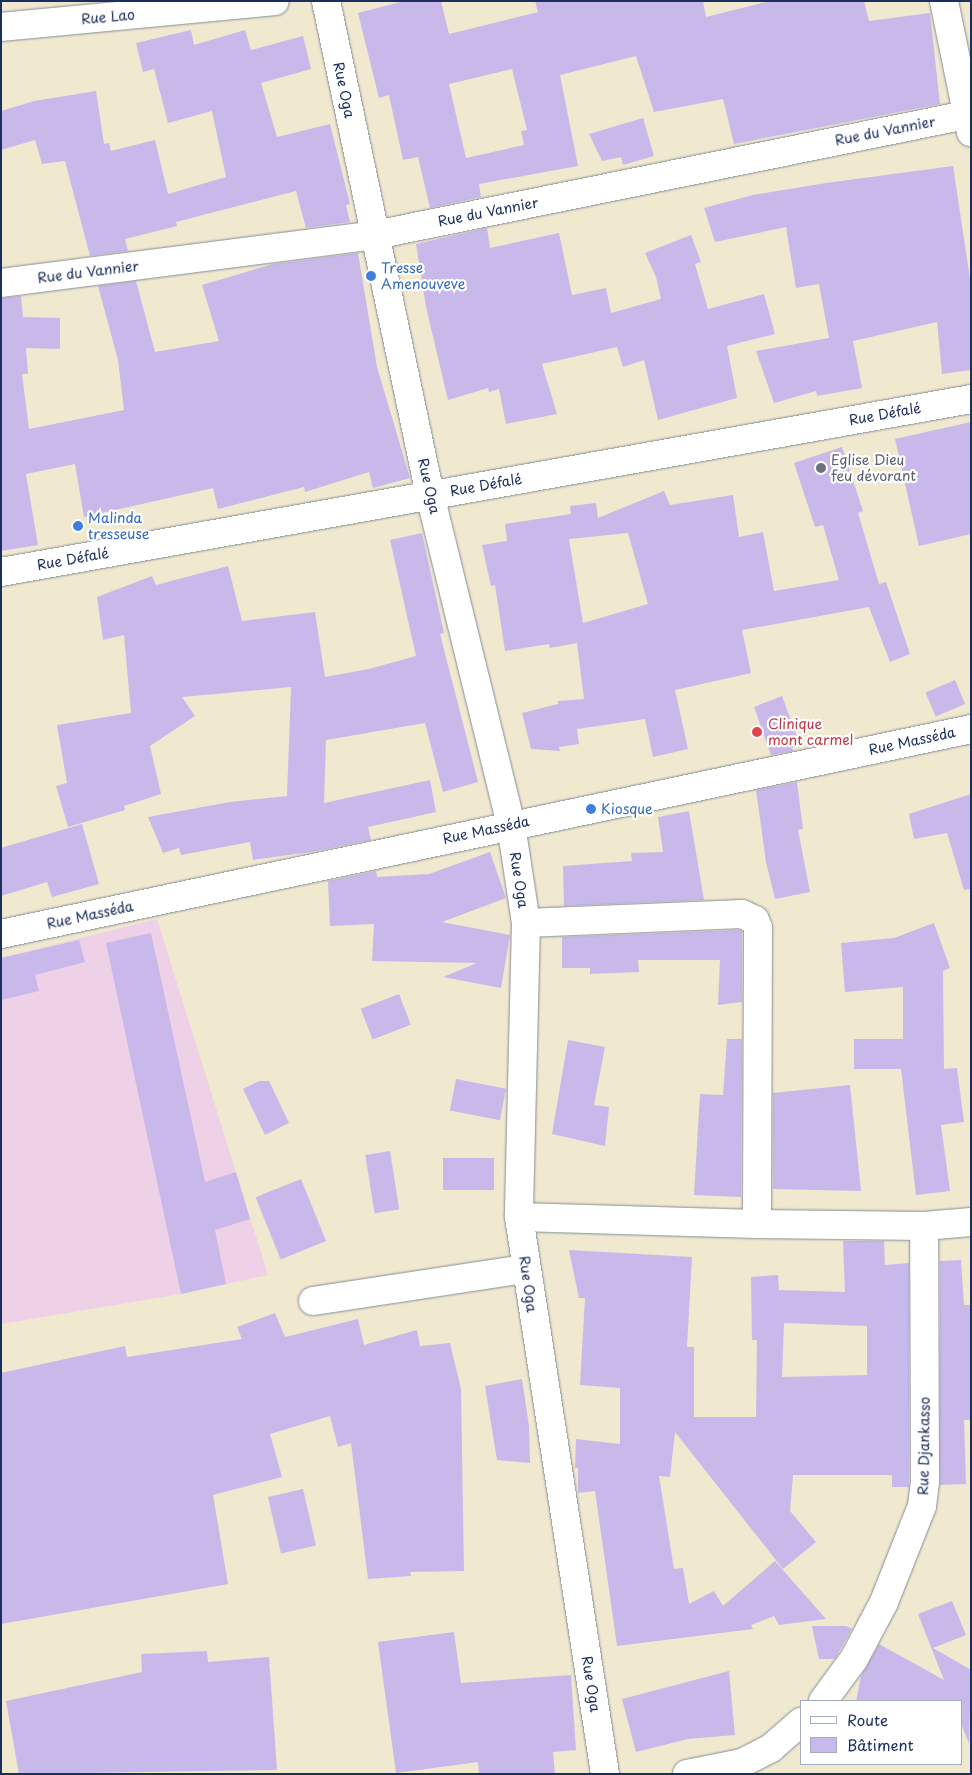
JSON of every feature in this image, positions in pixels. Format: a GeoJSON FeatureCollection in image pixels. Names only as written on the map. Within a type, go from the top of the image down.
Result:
{"type":"FeatureCollection","features":[{"type":"Feature","properties":{"kind":"street","name":"Rue Lao"},"geometry":{"type":"LineString","coordinates":[[1,28],[275,1]]}},
{"type":"Feature","properties":{"kind":"street","name":"Rue Oga"},"geometry":{"type":"LineString","coordinates":[[326,1],[430,495],[511,825],[526,922],[519,1217],[525,1269],[605,1774]]}},
{"type":"Feature","properties":{"kind":"street"},"geometry":{"type":"LineString","coordinates":[[944,1],[970,120]]}},
{"type":"Feature","properties":{"kind":"street","name":"Rue du Vannier"},"geometry":{"type":"LineString","coordinates":[[1,283],[375,235],[970,120]]}},
{"type":"Feature","properties":{"kind":"street","name":"Rue Défalé"},"geometry":{"type":"LineString","coordinates":[[1,572],[971,399]]}},
{"type":"Feature","properties":{"kind":"street","name":"Rue Masséda"},"geometry":{"type":"LineString","coordinates":[[1,934],[971,728]]}},
{"type":"Feature","properties":{"kind":"street"},"geometry":{"type":"LineString","coordinates":[[526,922],[742,914],[755,920],[758,928],[757,1224]]}},
{"type":"Feature","properties":{"kind":"street"},"geometry":{"type":"LineString","coordinates":[[519,1217],[757,1224],[924,1226],[971,1222]]}},
{"type":"Feature","properties":{"kind":"street","name":"Rue Djankasso"},"geometry":{"type":"LineString","coordinates":[[823,1700],[854,1659],[884,1602],[922,1506],[926,1481],[924,1226]]}},
{"type":"Feature","properties":{"kind":"street"},"geometry":{"type":"LineString","coordinates":[[313,1301],[525,1269]]}},
{"type":"Feature","properties":{"kind":"street"},"geometry":{"type":"LineString","coordinates":[[687,1774],[742,1763],[771,1748],[800,1723]]}},
{"type":"Feature","properties":{"kind":"shaded area"},"geometry":{"type":"Polygon","coordinates":[[[157,919],[268,1275],[181,1294],[1,1324],[1,958],[157,919]]]}},
{"type":"Feature","properties":{"kind":"building"},"geometry":{"type":"Polygon","coordinates":[[[404,1],[441,1],[449,34],[538,12],[535,1],[703,1],[706,17],[770,1],[864,1],[869,21],[930,13],[940,104],[734,144],[723,99],[654,112],[636,56],[560,75],[578,166],[479,184],[481,197],[430,208],[418,157],[403,160],[389,95],[379,98],[358,13],[404,1]],[[512,69],[449,84],[466,158],[524,145],[521,131],[527,130],[512,69]]]}},
{"type":"Feature","properties":{"kind":"building"},"geometry":{"type":"Polygon","coordinates":[[[191,30],[194,45],[245,30],[251,50],[303,36],[311,69],[261,83],[277,137],[330,124],[350,204],[346,205],[350,222],[306,228],[296,191],[176,222],[177,226],[125,239],[128,251],[90,256],[65,161],[42,164],[35,140],[1,150],[1,111],[34,101],[96,91],[104,144],[109,143],[111,151],[155,140],[168,194],[226,177],[212,111],[168,123],[154,69],[143,72],[136,43],[191,30]]]}},
{"type":"Feature","properties":{"kind":"building"},"geometry":{"type":"Polygon","coordinates":[[[643,118],[654,156],[623,165],[621,157],[602,161],[589,134],[643,118]]]}},
{"type":"Feature","properties":{"kind":"building"},"geometry":{"type":"Polygon","coordinates":[[[953,166],[971,285],[971,370],[942,374],[937,322],[853,341],[862,388],[817,396],[816,391],[774,403],[756,351],[829,338],[819,284],[796,288],[786,227],[715,242],[704,208],[753,195],[953,166]]]}},
{"type":"Feature","properties":{"kind":"building"},"geometry":{"type":"Polygon","coordinates":[[[487,228],[490,248],[559,233],[572,295],[606,288],[611,313],[661,299],[656,277],[645,253],[691,235],[701,262],[695,264],[708,309],[764,294],[775,334],[727,346],[737,398],[658,420],[644,360],[623,367],[617,347],[542,364],[557,414],[506,424],[499,389],[489,392],[488,388],[448,400],[426,307],[416,244],[487,228]]]}},
{"type":"Feature","properties":{"kind":"building"},"geometry":{"type":"Polygon","coordinates":[[[358,253],[377,367],[410,478],[373,488],[369,472],[305,492],[304,487],[218,509],[213,488],[84,517],[75,464],[26,474],[38,545],[1,551],[1,298],[21,296],[23,317],[60,318],[60,349],[26,348],[28,374],[22,374],[29,429],[124,410],[118,360],[98,286],[136,281],[155,352],[219,341],[202,285],[273,264],[358,253]]]}},
{"type":"Feature","properties":{"kind":"building"},"geometry":{"type":"Polygon","coordinates":[[[971,422],[971,534],[919,546],[895,439],[971,422]]]}},
{"type":"Feature","properties":{"kind":"building"},"geometry":{"type":"Polygon","coordinates":[[[842,447],[863,511],[858,513],[879,584],[886,582],[910,654],[890,662],[869,607],[742,630],[751,673],[675,690],[688,749],[653,757],[645,719],[577,729],[579,744],[559,747],[560,751],[531,749],[522,713],[558,704],[558,701],[584,699],[577,643],[550,648],[549,644],[505,651],[495,585],[491,586],[482,545],[507,541],[505,524],[571,514],[570,506],[596,503],[598,518],[664,491],[670,505],[733,495],[739,537],[763,532],[774,591],[839,580],[823,525],[815,527],[794,463],[842,447]],[[628,533],[569,539],[583,623],[648,604],[628,533]]]}},
{"type":"Feature","properties":{"kind":"building"},"geometry":{"type":"Polygon","coordinates":[[[422,533],[444,633],[440,634],[478,782],[443,792],[425,723],[326,740],[324,803],[430,780],[436,812],[368,827],[371,840],[311,852],[253,860],[250,842],[181,855],[179,848],[163,853],[148,817],[230,802],[287,796],[291,687],[182,697],[195,716],[150,746],[161,794],[124,806],[125,810],[68,827],[56,786],[67,783],[57,725],[131,713],[124,635],[103,640],[97,597],[152,576],[156,585],[228,566],[242,621],[315,612],[325,677],[369,669],[416,656],[390,540],[422,533]]]}},
{"type":"Feature","properties":{"kind":"building"},"geometry":{"type":"Polygon","coordinates":[[[955,680],[965,704],[936,716],[926,693],[955,680]]]}},
{"type":"Feature","properties":{"kind":"building"},"geometry":{"type":"Polygon","coordinates":[[[782,696],[800,745],[792,748],[793,751],[771,755],[754,707],[782,696]]]}},
{"type":"Feature","properties":{"kind":"building"},"geometry":{"type":"Polygon","coordinates":[[[797,782],[803,829],[798,830],[810,892],[775,899],[766,862],[756,790],[797,782]]]}},
{"type":"Feature","properties":{"kind":"building"},"geometry":{"type":"Polygon","coordinates":[[[971,794],[971,889],[964,890],[947,833],[914,839],[909,814],[971,794]]]}},
{"type":"Feature","properties":{"kind":"building"},"geometry":{"type":"Polygon","coordinates":[[[689,811],[704,900],[564,906],[563,866],[632,861],[631,853],[663,852],[658,817],[689,811]]]}},
{"type":"Feature","properties":{"kind":"building"},"geometry":{"type":"Polygon","coordinates":[[[82,824],[99,884],[52,897],[47,882],[1,896],[1,848],[82,824]]]}},
{"type":"Feature","properties":{"kind":"building"},"geometry":{"type":"Polygon","coordinates":[[[490,852],[506,898],[442,922],[510,935],[501,988],[443,977],[477,963],[372,961],[374,924],[330,926],[328,881],[376,871],[377,877],[429,874],[490,852]]]}},
{"type":"Feature","properties":{"kind":"building"},"geometry":{"type":"Polygon","coordinates":[[[934,923],[950,968],[943,971],[944,1069],[957,1068],[964,1122],[941,1125],[950,1191],[916,1195],[901,1069],[854,1069],[854,1039],[903,1039],[903,987],[845,992],[841,943],[894,938],[934,923]]]}},
{"type":"Feature","properties":{"kind":"building"},"geometry":{"type":"Polygon","coordinates":[[[742,931],[742,1002],[718,1005],[720,960],[638,960],[639,972],[590,974],[590,968],[562,968],[562,937],[742,931]]]}},
{"type":"Feature","properties":{"kind":"building"},"geometry":{"type":"Polygon","coordinates":[[[151,933],[205,1182],[236,1172],[250,1219],[215,1230],[226,1284],[181,1294],[106,943],[151,933]]]}},
{"type":"Feature","properties":{"kind":"building"},"geometry":{"type":"Polygon","coordinates":[[[79,940],[85,962],[35,975],[39,991],[1,1000],[1,958],[79,940]]]}},
{"type":"Feature","properties":{"kind":"building"},"geometry":{"type":"Polygon","coordinates":[[[399,994],[411,1025],[373,1040],[361,1009],[399,994]]]}},
{"type":"Feature","properties":{"kind":"building"},"geometry":{"type":"Polygon","coordinates":[[[727,1039],[742,1039],[741,1197],[694,1195],[700,1094],[723,1095],[727,1039]]]}},
{"type":"Feature","properties":{"kind":"building"},"geometry":{"type":"Polygon","coordinates":[[[568,1040],[605,1047],[594,1105],[609,1107],[605,1146],[552,1134],[568,1040]]]}},
{"type":"Feature","properties":{"kind":"building"},"geometry":{"type":"Polygon","coordinates":[[[456,1079],[506,1089],[500,1120],[450,1110],[456,1079]]]}},
{"type":"Feature","properties":{"kind":"building"},"geometry":{"type":"Polygon","coordinates":[[[259,1081],[269,1081],[289,1123],[265,1135],[243,1089],[259,1081]]]}},
{"type":"Feature","properties":{"kind":"building"},"geometry":{"type":"Polygon","coordinates":[[[850,1085],[861,1191],[773,1189],[773,1093],[850,1085]]]}},
{"type":"Feature","properties":{"kind":"building"},"geometry":{"type":"Polygon","coordinates":[[[390,1151],[399,1209],[375,1213],[365,1155],[390,1151]]]}},
{"type":"Feature","properties":{"kind":"building"},"geometry":{"type":"Polygon","coordinates":[[[443,1158],[494,1158],[494,1190],[443,1190],[443,1158]]]}},
{"type":"Feature","properties":{"kind":"building"},"geometry":{"type":"Polygon","coordinates":[[[301,1179],[326,1241],[281,1259],[256,1197],[301,1179]]]}},
{"type":"Feature","properties":{"kind":"building"},"geometry":{"type":"Polygon","coordinates":[[[843,1241],[884,1241],[885,1265],[909,1263],[909,1487],[892,1487],[892,1475],[793,1475],[790,1511],[816,1542],[783,1569],[675,1432],[670,1477],[659,1476],[674,1569],[683,1568],[689,1604],[714,1591],[723,1606],[775,1561],[826,1619],[779,1625],[774,1616],[751,1625],[753,1629],[617,1646],[595,1491],[578,1493],[578,1468],[575,1468],[576,1439],[620,1444],[620,1388],[580,1385],[585,1298],[579,1298],[569,1250],[692,1257],[687,1347],[694,1347],[694,1417],[756,1417],[757,1340],[752,1340],[751,1277],[778,1275],[779,1290],[845,1292],[843,1241]],[[784,1323],[782,1377],[867,1375],[867,1326],[784,1323]]]}},
{"type":"Feature","properties":{"kind":"building"},"geometry":{"type":"Polygon","coordinates":[[[961,1260],[964,1305],[971,1305],[970,1420],[964,1420],[966,1484],[940,1485],[940,1261],[961,1260]]]}},
{"type":"Feature","properties":{"kind":"building"},"geometry":{"type":"Polygon","coordinates":[[[275,1313],[285,1337],[358,1319],[364,1345],[417,1330],[420,1346],[450,1343],[461,1389],[464,1571],[410,1572],[411,1576],[368,1579],[351,1443],[338,1447],[330,1416],[270,1434],[282,1477],[213,1495],[228,1584],[1,1624],[1,1373],[125,1346],[127,1357],[242,1339],[237,1327],[275,1313]]]}},
{"type":"Feature","properties":{"kind":"building"},"geometry":{"type":"Polygon","coordinates":[[[522,1379],[529,1426],[530,1463],[497,1460],[485,1386],[522,1379]]]}},
{"type":"Feature","properties":{"kind":"building"},"geometry":{"type":"Polygon","coordinates":[[[303,1489],[316,1546],[281,1554],[268,1497],[303,1489]]]}},
{"type":"Feature","properties":{"kind":"building"},"geometry":{"type":"Polygon","coordinates":[[[952,1601],[966,1635],[933,1648],[971,1670],[969,1744],[962,1726],[962,1700],[856,1700],[861,1676],[879,1644],[944,1680],[918,1614],[952,1601]]]}},
{"type":"Feature","properties":{"kind":"building"},"geometry":{"type":"Polygon","coordinates":[[[812,1626],[846,1626],[852,1629],[835,1659],[819,1659],[812,1626]]]}},
{"type":"Feature","properties":{"kind":"building"},"geometry":{"type":"Polygon","coordinates":[[[454,1632],[461,1683],[571,1675],[576,1750],[553,1752],[555,1774],[479,1774],[478,1762],[396,1773],[378,1642],[454,1632]]]}},
{"type":"Feature","properties":{"kind":"building"},"geometry":{"type":"Polygon","coordinates":[[[207,1651],[208,1662],[269,1657],[277,1770],[19,1774],[6,1701],[142,1672],[141,1654],[207,1651]]]}},
{"type":"Feature","properties":{"kind":"building"},"geometry":{"type":"Polygon","coordinates":[[[729,1671],[735,1735],[688,1739],[636,1752],[622,1699],[729,1671]]]}},
{"type":"Feature","properties":{"kind":"place","name":"Tresse Amenouveve"},"geometry":{"type":"Point","coordinates":[371,276]}},
{"type":"Feature","properties":{"kind":"place","name":"Eglise Dieu feu dévorant"},"geometry":{"type":"Point","coordinates":[821,468]}},
{"type":"Feature","properties":{"kind":"place","name":"Malinda tresseuse"},"geometry":{"type":"Point","coordinates":[78,526]}},
{"type":"Feature","properties":{"kind":"place","name":"Clinique mont carmel"},"geometry":{"type":"Point","coordinates":[757,732]}},
{"type":"Feature","properties":{"kind":"place","name":"Kiosque"},"geometry":{"type":"Point","coordinates":[591,809]}}]}
